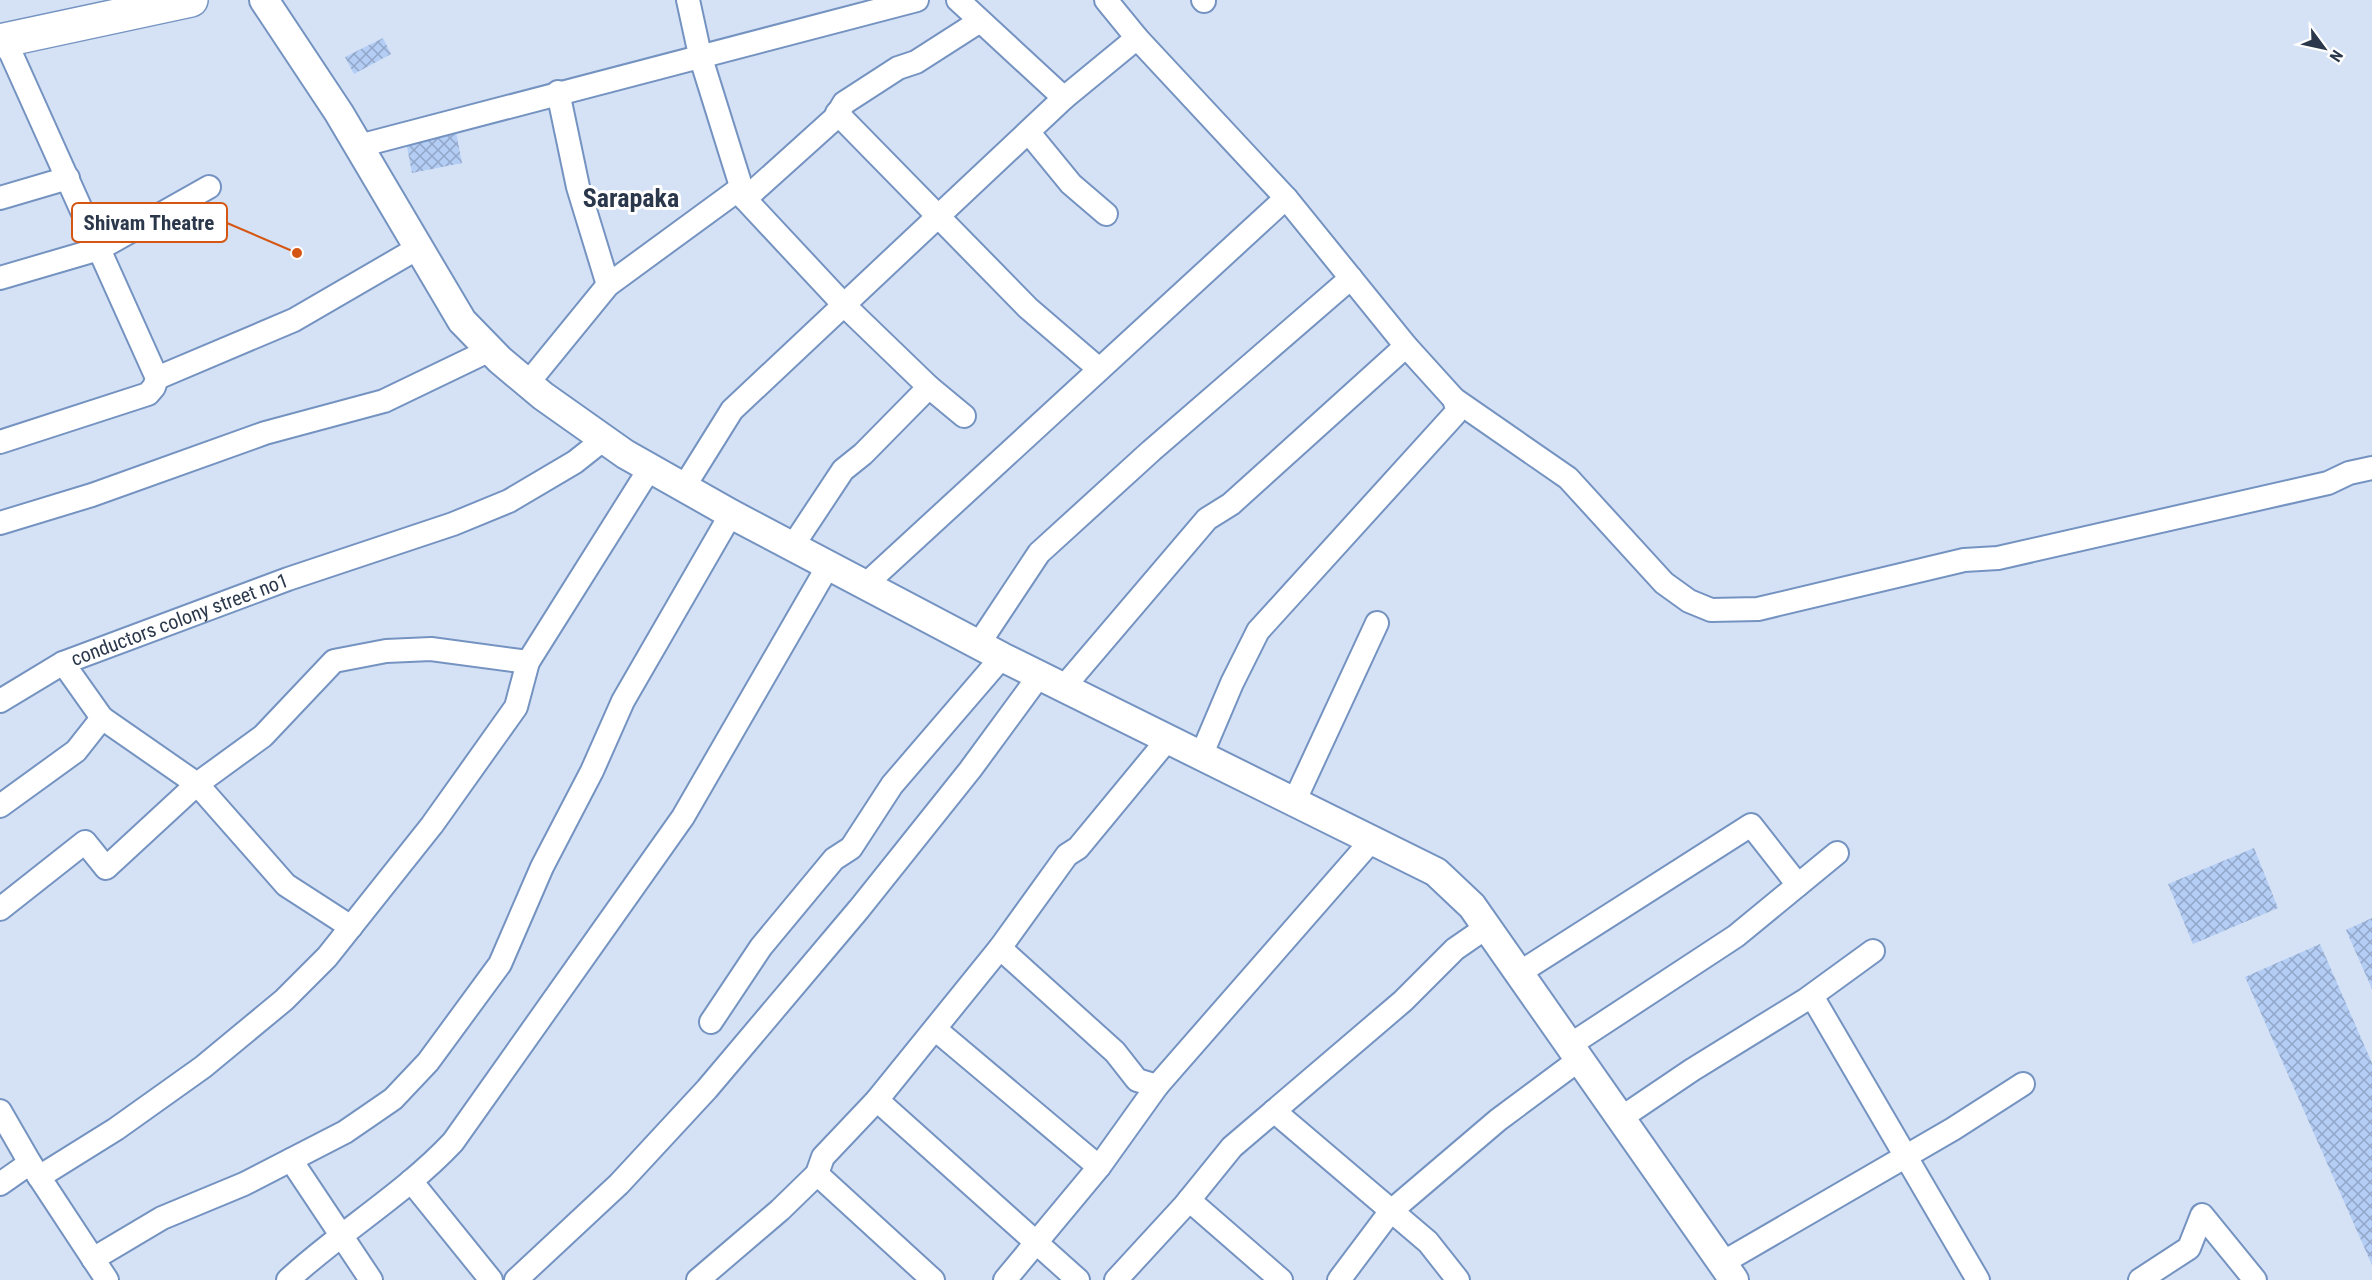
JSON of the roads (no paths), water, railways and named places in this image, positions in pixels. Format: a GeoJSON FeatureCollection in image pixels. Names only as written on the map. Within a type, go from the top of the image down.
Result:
{"type":"FeatureCollection","features":[{"type":"Feature","properties":{"kind":"highway"},"geometry":{"type":"LineString","coordinates":[[93,21],[123,0]]}},
{"type":"Feature","properties":{"kind":"highway"},"geometry":{"type":"LineString","coordinates":[[3,40],[191,0]]}},
{"type":"Feature","properties":{"kind":"main road"},"geometry":{"type":"LineString","coordinates":[[264,0],[359,146],[462,321],[490,350],[528,383],[604,439],[731,514],[1051,682],[1436,872],[1472,906],[1728,1272]]}},
{"type":"Feature","properties":{"kind":"street"},"geometry":{"type":"LineString","coordinates":[[688,0],[700,55],[744,193],[844,305],[929,387],[964,416]]}},
{"type":"Feature","properties":{"kind":"street"},"geometry":{"type":"LineString","coordinates":[[359,146],[558,92],[917,0]]}},
{"type":"Feature","properties":{"kind":"street"},"geometry":{"type":"LineString","coordinates":[[958,0],[1064,99]]}},
{"type":"Feature","properties":{"kind":"street"},"geometry":{"type":"LineString","coordinates":[[1106,0],[1137,38],[1286,198],[1406,346],[1457,404],[1455,414],[1258,631],[1232,683],[1201,756]]}},
{"type":"Feature","properties":{"kind":"street"},"geometry":{"type":"LineString","coordinates":[[528,383],[608,285],[744,193],[835,118],[844,104],[898,68],[916,62],[980,21]]}},
{"type":"Feature","properties":{"kind":"street"},"geometry":{"type":"LineString","coordinates":[[684,487],[732,410],[938,216],[1030,134],[1064,99],[1137,38]]}},
{"type":"Feature","properties":{"kind":"street"},"geometry":{"type":"LineString","coordinates":[[0,442],[148,394],[157,378],[68,178],[3,40]]}},
{"type":"Feature","properties":{"kind":"street"},"geometry":{"type":"LineString","coordinates":[[558,92],[578,187],[608,285]]}},
{"type":"Feature","properties":{"kind":"street"},"geometry":{"type":"LineString","coordinates":[[837,113],[1029,308],[1099,369]]}},
{"type":"Feature","properties":{"kind":"street"},"geometry":{"type":"LineString","coordinates":[[1030,134],[1071,184],[1106,214]]}},
{"type":"Feature","properties":{"kind":"street"},"geometry":{"type":"LineString","coordinates":[[0,198],[68,178]]}},
{"type":"Feature","properties":{"kind":"street"},"geometry":{"type":"LineString","coordinates":[[0,278],[99,249],[208,187]]}},
{"type":"Feature","properties":{"kind":"street"},"geometry":{"type":"LineString","coordinates":[[865,585],[1286,198]]}},
{"type":"Feature","properties":{"kind":"street"},"geometry":{"type":"LineString","coordinates":[[157,378],[294,320],[418,249]]}},
{"type":"Feature","properties":{"kind":"street"},"geometry":{"type":"LineString","coordinates":[[711,1022],[761,947],[834,859],[851,848],[892,785],[990,651],[1039,553],[1151,451],[1351,278]]}},
{"type":"Feature","properties":{"kind":"street"},"geometry":{"type":"LineString","coordinates":[[516,1280],[619,1184],[707,1089],[859,909],[970,770],[1051,682],[1208,519],[1231,504],[1406,346]]}},
{"type":"Feature","properties":{"kind":"street"},"geometry":{"type":"LineString","coordinates":[[0,523],[92,495],[265,433],[384,401],[490,350]]}},
{"type":"Feature","properties":{"kind":"street"},"geometry":{"type":"LineString","coordinates":[[792,547],[843,470],[863,454],[929,387]]}},
{"type":"Feature","properties":{"kind":"street"},"geometry":{"type":"LineString","coordinates":[[1454,399],[1568,478],[1664,583],[1689,601],[1711,610],[1758,609],[1964,560],[1998,558],[2328,483],[2349,473],[2372,468]]}},
{"type":"Feature","properties":{"kind":"street","name":"conductors colony street no1"},"geometry":{"type":"LineString","coordinates":[[351,927],[286,885],[197,784],[102,718],[63,663],[278,583],[453,524],[509,501],[575,462],[604,439]]}},
{"type":"Feature","properties":{"kind":"street"},"geometry":{"type":"LineString","coordinates":[[0,1184],[35,1170],[116,1130],[203,1067],[284,1000],[327,957],[432,825],[516,707],[528,662],[650,468]]}},
{"type":"Feature","properties":{"kind":"street"},"geometry":{"type":"LineString","coordinates":[[93,1259],[162,1218],[244,1184],[345,1132],[393,1099],[428,1062],[500,964],[542,867],[592,771],[623,701],[731,514]]}},
{"type":"Feature","properties":{"kind":"street"},"geometry":{"type":"LineString","coordinates":[[288,1280],[340,1236],[377,1210],[453,1142],[682,818],[828,566]]}},
{"type":"Feature","properties":{"kind":"street"},"geometry":{"type":"LineString","coordinates":[[1294,802],[1377,623]]}},
{"type":"Feature","properties":{"kind":"street"},"geometry":{"type":"LineString","coordinates":[[0,909],[86,842],[106,868],[197,784],[263,736],[334,661],[361,654],[431,649],[528,662]]}},
{"type":"Feature","properties":{"kind":"street"},"geometry":{"type":"LineString","coordinates":[[0,700],[63,663]]}},
{"type":"Feature","properties":{"kind":"street"},"geometry":{"type":"LineString","coordinates":[[0,806],[76,751],[102,718]]}},
{"type":"Feature","properties":{"kind":"street"},"geometry":{"type":"LineString","coordinates":[[698,1280],[780,1210],[817,1174],[823,1158],[878,1100],[1000,948],[1067,855],[1078,849],[1168,739]]}},
{"type":"Feature","properties":{"kind":"street"},"geometry":{"type":"LineString","coordinates":[[1519,972],[1751,825],[1798,885]]}},
{"type":"Feature","properties":{"kind":"street"},"geometry":{"type":"LineString","coordinates":[[1005,1280],[1099,1167],[1157,1086],[1372,840]]}},
{"type":"Feature","properties":{"kind":"street"},"geometry":{"type":"LineString","coordinates":[[1339,1280],[1390,1212],[1575,1052],[1736,936],[1837,853]]}},
{"type":"Feature","properties":{"kind":"street"},"geometry":{"type":"LineString","coordinates":[[1116,1280],[1189,1200],[1232,1147],[1403,1001],[1455,949],[1487,927]]}},
{"type":"Feature","properties":{"kind":"street"},"geometry":{"type":"LineString","coordinates":[[1000,948],[1115,1052],[1137,1080],[1157,1086]]}},
{"type":"Feature","properties":{"kind":"street"},"geometry":{"type":"LineString","coordinates":[[1621,1118],[1692,1070],[1812,996],[1873,951]]}},
{"type":"Feature","properties":{"kind":"street"},"geometry":{"type":"LineString","coordinates":[[1812,996],[1978,1280]]}},
{"type":"Feature","properties":{"kind":"street"},"geometry":{"type":"LineString","coordinates":[[935,1029],[1099,1167]]}},
{"type":"Feature","properties":{"kind":"street"},"geometry":{"type":"LineString","coordinates":[[1728,1272],[1905,1157],[2023,1084]]}},
{"type":"Feature","properties":{"kind":"street"},"geometry":{"type":"LineString","coordinates":[[878,1100],[1078,1280]]}},
{"type":"Feature","properties":{"kind":"street"},"geometry":{"type":"LineString","coordinates":[[0,1111],[35,1170],[107,1280]]}},
{"type":"Feature","properties":{"kind":"street"},"geometry":{"type":"LineString","coordinates":[[1274,1111],[1428,1242],[1458,1280]]}},
{"type":"Feature","properties":{"kind":"street"},"geometry":{"type":"LineString","coordinates":[[291,1160],[371,1280]]}},
{"type":"Feature","properties":{"kind":"street"},"geometry":{"type":"LineString","coordinates":[[817,1174],[933,1280]]}},
{"type":"Feature","properties":{"kind":"street"},"geometry":{"type":"LineString","coordinates":[[411,1181],[491,1280]]}},
{"type":"Feature","properties":{"kind":"street"},"geometry":{"type":"LineString","coordinates":[[1189,1200],[1281,1280]]}},
{"type":"Feature","properties":{"kind":"street"},"geometry":{"type":"LineString","coordinates":[[2140,1280],[2189,1248],[2202,1215],[2254,1280]]}},
{"type":"Feature","properties":{"kind":"place","name":"Shivam Theatre"},"geometry":{"type":"Point","coordinates":[297,253]}},
{"type":"Feature","properties":{"kind":"district","name":"Sarapaka"},"geometry":{"type":"Point","coordinates":[631,198]}}]}
